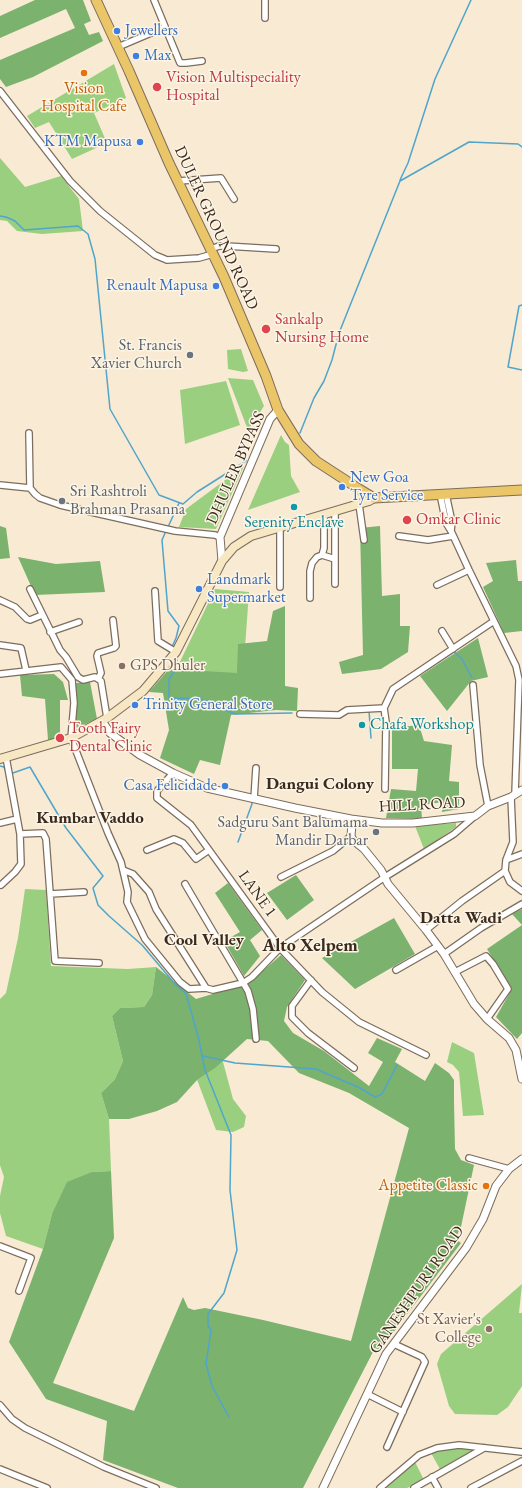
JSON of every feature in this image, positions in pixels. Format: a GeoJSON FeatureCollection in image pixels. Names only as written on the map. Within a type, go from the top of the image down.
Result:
{"type":"FeatureCollection","features":[{"type":"Feature","properties":{"kind":"main road","name":"DULER GROUND ROAD"},"geometry":{"type":"LineString","coordinates":[[96,0],[212,252],[266,376],[278,410],[299,444],[316,461],[374,498]]}},
{"type":"Feature","properties":{"kind":"main road"},"geometry":{"type":"LineString","coordinates":[[3,758],[71,738],[105,720],[143,691],[176,652],[222,561],[234,547],[250,536],[369,501],[374,498],[522,490]]}},
{"type":"Feature","properties":{"kind":"street"},"geometry":{"type":"LineString","coordinates":[[154,0],[180,63],[202,61]]}},
{"type":"Feature","properties":{"kind":"street"},"geometry":{"type":"LineString","coordinates":[[265,0],[265,18]]}},
{"type":"Feature","properties":{"kind":"street"},"geometry":{"type":"LineString","coordinates":[[118,47],[165,27]]}},
{"type":"Feature","properties":{"kind":"street"},"geometry":{"type":"LineString","coordinates":[[0,91],[70,181],[100,211],[155,255],[167,260],[199,258],[212,252],[219,246],[276,249]]}},
{"type":"Feature","properties":{"kind":"street"},"geometry":{"type":"LineString","coordinates":[[178,181],[221,178],[234,199]]}},
{"type":"Feature","properties":{"kind":"street","name":"DHULER BYPASS"},"geometry":{"type":"LineString","coordinates":[[222,561],[220,538],[270,419],[278,410]]}},
{"type":"Feature","properties":{"kind":"street"},"geometry":{"type":"LineString","coordinates":[[29,433],[30,488],[40,498],[60,506],[175,531],[215,535],[220,538]]}},
{"type":"Feature","properties":{"kind":"street"},"geometry":{"type":"LineString","coordinates":[[0,485],[30,488]]}},
{"type":"Feature","properties":{"kind":"street"},"geometry":{"type":"LineString","coordinates":[[443,494],[452,522],[452,534],[468,570],[516,666],[519,680],[520,719],[513,795],[513,842],[506,860],[505,871],[510,882],[522,892]]}},
{"type":"Feature","properties":{"kind":"street"},"geometry":{"type":"LineString","coordinates":[[359,504],[364,540]]}},
{"type":"Feature","properties":{"kind":"street"},"geometry":{"type":"LineString","coordinates":[[335,511],[335,584]]}},
{"type":"Feature","properties":{"kind":"street"},"geometry":{"type":"LineString","coordinates":[[322,555],[324,548],[324,514]]}},
{"type":"Feature","properties":{"kind":"street"},"geometry":{"type":"LineString","coordinates":[[280,528],[280,587]]}},
{"type":"Feature","properties":{"kind":"street"},"geometry":{"type":"LineString","coordinates":[[399,536],[428,540],[452,534]]}},
{"type":"Feature","properties":{"kind":"street"},"geometry":{"type":"LineString","coordinates":[[310,598],[310,572],[312,563],[317,557],[322,555],[335,559]]}},
{"type":"Feature","properties":{"kind":"street"},"geometry":{"type":"LineString","coordinates":[[437,585],[468,570]]}},
{"type":"Feature","properties":{"kind":"street"},"geometry":{"type":"LineString","coordinates":[[30,588],[50,632],[78,677],[83,680],[95,677],[101,680],[105,720]]}},
{"type":"Feature","properties":{"kind":"street"},"geometry":{"type":"LineString","coordinates":[[155,591],[158,641],[176,652]]}},
{"type":"Feature","properties":{"kind":"street"},"geometry":{"type":"LineString","coordinates":[[0,600],[15,607],[27,619],[30,620],[42,615]]}},
{"type":"Feature","properties":{"kind":"street"},"geometry":{"type":"LineString","coordinates":[[98,679],[101,673],[97,656],[98,653],[116,646],[113,620]]}},
{"type":"Feature","properties":{"kind":"street"},"geometry":{"type":"LineString","coordinates":[[385,789],[386,722],[384,708],[393,689],[494,621]]}},
{"type":"Feature","properties":{"kind":"street"},"geometry":{"type":"LineString","coordinates":[[50,632],[79,622]]}},
{"type":"Feature","properties":{"kind":"street"},"geometry":{"type":"LineString","coordinates":[[442,631],[453,649]]}},
{"type":"Feature","properties":{"kind":"street"},"geometry":{"type":"LineString","coordinates":[[0,645],[21,648],[26,670]]}},
{"type":"Feature","properties":{"kind":"street"},"geometry":{"type":"LineString","coordinates":[[0,674],[61,666],[72,680],[74,703],[71,738],[108,833],[121,862],[128,892],[127,902],[145,939],[180,982],[189,989],[206,988],[213,990],[243,983],[252,977],[280,948],[385,877],[454,834],[475,816]]}},
{"type":"Feature","properties":{"kind":"street"},"geometry":{"type":"LineString","coordinates":[[473,685],[480,765],[488,806]]}},
{"type":"Feature","properties":{"kind":"street"},"geometry":{"type":"LineString","coordinates":[[300,714],[339,715],[347,710],[384,708]]}},
{"type":"Feature","properties":{"kind":"street","name":"HILL ROAD"},"geometry":{"type":"LineString","coordinates":[[105,720],[110,733],[140,755],[174,774],[207,788],[351,819],[382,823],[413,823],[475,816],[488,806],[522,790]]}},
{"type":"Feature","properties":{"kind":"street"},"geometry":{"type":"LineString","coordinates":[[1,885],[21,864],[18,819],[3,758]]}},
{"type":"Feature","properties":{"kind":"street"},"geometry":{"type":"LineString","coordinates":[[254,799],[256,768]]}},
{"type":"Feature","properties":{"kind":"street","name":"LANE 1"},"geometry":{"type":"LineString","coordinates":[[174,774],[157,791],[157,798],[191,825],[280,948],[322,992],[359,1022],[426,1055]]}},
{"type":"Feature","properties":{"kind":"street"},"geometry":{"type":"LineString","coordinates":[[0,823],[18,819]]}},
{"type":"Feature","properties":{"kind":"street"},"geometry":{"type":"LineString","coordinates":[[351,819],[353,840],[364,849],[381,870],[388,884],[444,954],[474,1004],[487,1019],[509,1038],[516,1050],[522,1079]]}},
{"type":"Feature","properties":{"kind":"street"},"geometry":{"type":"LineString","coordinates":[[20,834],[43,833],[46,839],[55,961],[99,963]]}},
{"type":"Feature","properties":{"kind":"street"},"geometry":{"type":"LineString","coordinates":[[281,877],[333,851],[352,836]]}},
{"type":"Feature","properties":{"kind":"street"},"geometry":{"type":"LineString","coordinates":[[147,850],[174,839],[183,843],[196,859],[209,850]]}},
{"type":"Feature","properties":{"kind":"street"},"geometry":{"type":"LineString","coordinates":[[506,860],[522,854]]}},
{"type":"Feature","properties":{"kind":"street"},"geometry":{"type":"LineString","coordinates":[[123,870],[133,874],[149,892],[156,909],[206,988]]}},
{"type":"Feature","properties":{"kind":"street"},"geometry":{"type":"LineString","coordinates":[[426,930],[462,901],[505,871]]}},
{"type":"Feature","properties":{"kind":"street"},"geometry":{"type":"LineString","coordinates":[[185,884],[248,992],[253,1009],[256,1039]]}},
{"type":"Feature","properties":{"kind":"street"},"geometry":{"type":"LineString","coordinates":[[50,894],[84,892]]}},
{"type":"Feature","properties":{"kind":"street"},"geometry":{"type":"LineString","coordinates":[[444,954],[481,928],[522,904]]}},
{"type":"Feature","properties":{"kind":"street"},"geometry":{"type":"LineString","coordinates":[[396,970],[438,946]]}},
{"type":"Feature","properties":{"kind":"street"},"geometry":{"type":"LineString","coordinates":[[455,972],[486,956],[493,964],[508,989],[487,1019]]}},
{"type":"Feature","properties":{"kind":"street"},"geometry":{"type":"LineString","coordinates":[[311,980],[292,1006],[292,1017],[308,1034],[354,1068]]}},
{"type":"Feature","properties":{"kind":"street"},"geometry":{"type":"LineString","coordinates":[[469,1158],[509,1169]]}},
{"type":"Feature","properties":{"kind":"street","name":"GANESHPURI ROAD"},"geometry":{"type":"LineString","coordinates":[[324,1488],[386,1354],[466,1248],[483,1219],[496,1186],[509,1169],[522,1159]]}},
{"type":"Feature","properties":{"kind":"street"},"geometry":{"type":"LineString","coordinates":[[0,1246],[31,1258],[19,1291]]}},
{"type":"Feature","properties":{"kind":"street"},"geometry":{"type":"LineString","coordinates":[[387,1447],[425,1362],[422,1357],[394,1344]]}},
{"type":"Feature","properties":{"kind":"street"},"geometry":{"type":"LineString","coordinates":[[367,1394],[403,1412]]}},
{"type":"Feature","properties":{"kind":"street"},"geometry":{"type":"LineString","coordinates":[[0,1405],[12,1419],[25,1428],[104,1467],[156,1488]]}},
{"type":"Feature","properties":{"kind":"street"},"geometry":{"type":"LineString","coordinates":[[380,1488],[418,1455],[437,1448],[459,1445],[522,1452]]}},
{"type":"Feature","properties":{"kind":"street"},"geometry":{"type":"LineString","coordinates":[[414,1488],[484,1448]]}},
{"type":"Feature","properties":{"kind":"street"},"geometry":{"type":"LineString","coordinates":[[471,1488],[522,1461]]}},
{"type":"Feature","properties":{"kind":"street"},"geometry":{"type":"LineString","coordinates":[[0,1468],[47,1488]]}},
{"type":"Feature","properties":{"kind":"street"},"geometry":{"type":"LineString","coordinates":[[432,1478],[438,1488]]}},
{"type":"Feature","properties":{"kind":"green space"},"geometry":{"type":"Polygon","coordinates":[[[35,0],[83,0],[91,21],[84,24],[89,35],[99,32],[103,41],[33,77],[6,87],[0,79],[0,60],[75,28],[66,9],[0,38],[0,16],[35,0]]]}},
{"type":"Feature","properties":{"kind":"green space"},"geometry":{"type":"Polygon","coordinates":[[[114,64],[126,98],[94,113],[107,143],[72,159],[49,122],[35,128],[27,116],[114,64]]]}},
{"type":"Feature","properties":{"kind":"green space"},"geometry":{"type":"Polygon","coordinates":[[[0,158],[25,187],[61,176],[79,199],[83,231],[42,234],[17,231],[7,221],[0,220],[0,158]]]}},
{"type":"Feature","properties":{"kind":"green space"},"geometry":{"type":"Polygon","coordinates":[[[241,349],[248,371],[243,372],[228,369],[227,350],[241,349]]]}},
{"type":"Feature","properties":{"kind":"green space"},"geometry":{"type":"Polygon","coordinates":[[[228,378],[253,380],[264,406],[248,430],[228,378]]]}},
{"type":"Feature","properties":{"kind":"green space"},"geometry":{"type":"Polygon","coordinates":[[[226,381],[240,425],[185,444],[180,390],[226,381]]]}},
{"type":"Feature","properties":{"kind":"green space"},"geometry":{"type":"Polygon","coordinates":[[[281,435],[285,442],[289,445],[291,476],[300,492],[248,510],[281,435]]]}},
{"type":"Feature","properties":{"kind":"green space"},"geometry":{"type":"Polygon","coordinates":[[[244,466],[216,529],[179,527],[186,509],[244,466]]]}},
{"type":"Feature","properties":{"kind":"green space"},"geometry":{"type":"Polygon","coordinates":[[[0,526],[6,528],[10,558],[0,559],[0,526]]]}},
{"type":"Feature","properties":{"kind":"green space"},"geometry":{"type":"Polygon","coordinates":[[[380,526],[382,596],[400,594],[400,626],[410,626],[408,652],[381,669],[342,674],[339,662],[363,655],[360,528],[380,526]]]}},
{"type":"Feature","properties":{"kind":"green space"},"geometry":{"type":"Polygon","coordinates":[[[18,557],[56,564],[100,561],[105,592],[35,595],[18,557]]]}},
{"type":"Feature","properties":{"kind":"green space"},"geometry":{"type":"Polygon","coordinates":[[[516,560],[518,581],[522,581],[522,631],[504,633],[483,587],[493,581],[486,563],[516,560]]]}},
{"type":"Feature","properties":{"kind":"green space"},"geometry":{"type":"Polygon","coordinates":[[[215,589],[249,592],[243,675],[176,670],[215,589]]]}},
{"type":"Feature","properties":{"kind":"green space"},"geometry":{"type":"Polygon","coordinates":[[[285,606],[285,686],[298,688],[297,711],[276,710],[231,715],[220,765],[200,760],[194,774],[160,758],[169,730],[163,693],[149,692],[169,669],[237,673],[238,644],[267,641],[273,611],[285,606]]]}},
{"type":"Feature","properties":{"kind":"green space"},"geometry":{"type":"Polygon","coordinates":[[[478,638],[488,677],[471,681],[447,711],[420,676],[478,638]]]}},
{"type":"Feature","properties":{"kind":"green space"},"geometry":{"type":"Polygon","coordinates":[[[54,674],[63,682],[68,700],[60,700],[60,737],[48,740],[45,699],[22,696],[20,675],[54,674]]]}},
{"type":"Feature","properties":{"kind":"green space"},"geometry":{"type":"Polygon","coordinates":[[[90,682],[97,719],[76,728],[76,683],[90,682]]]}},
{"type":"Feature","properties":{"kind":"green space"},"geometry":{"type":"Polygon","coordinates":[[[419,725],[424,741],[452,745],[449,781],[459,782],[459,809],[442,812],[443,802],[421,805],[422,819],[386,818],[391,789],[416,791],[418,769],[392,769],[392,728],[419,725]]]}},
{"type":"Feature","properties":{"kind":"green space"},"geometry":{"type":"Polygon","coordinates":[[[456,823],[456,827],[424,849],[415,826],[456,823]]]}},
{"type":"Feature","properties":{"kind":"green space"},"geometry":{"type":"Polygon","coordinates":[[[296,875],[314,900],[287,920],[267,893],[296,875]]]}},
{"type":"Feature","properties":{"kind":"green space"},"geometry":{"type":"Polygon","coordinates":[[[228,883],[262,930],[250,940],[260,956],[244,976],[224,941],[240,932],[215,893],[228,883]]]}},
{"type":"Feature","properties":{"kind":"green space"},"geometry":{"type":"Polygon","coordinates":[[[25,889],[46,890],[51,966],[128,969],[156,967],[152,995],[144,1007],[120,1008],[112,1016],[123,1061],[115,1079],[101,1093],[109,1119],[111,1171],[92,1172],[52,1214],[43,1249],[6,1236],[0,1213],[0,1196],[4,1177],[0,1165],[0,999],[6,993],[18,938],[25,889]]]}},
{"type":"Feature","properties":{"kind":"green space"},"geometry":{"type":"Polygon","coordinates":[[[522,909],[522,925],[512,914],[522,909]]]}},
{"type":"Feature","properties":{"kind":"green space"},"geometry":{"type":"Polygon","coordinates":[[[394,918],[415,954],[355,989],[322,958],[394,918]]]}},
{"type":"Feature","properties":{"kind":"green space"},"geometry":{"type":"Polygon","coordinates":[[[522,925],[522,1033],[517,1039],[496,1017],[512,989],[487,949],[522,925]]]}},
{"type":"Feature","properties":{"kind":"green space"},"geometry":{"type":"Polygon","coordinates":[[[281,955],[305,980],[287,1007],[284,1021],[293,1033],[324,1051],[369,1086],[383,1062],[368,1053],[377,1038],[402,1049],[395,1062],[425,1081],[435,1063],[449,1073],[454,1080],[455,1149],[461,1160],[474,1165],[461,1227],[455,1239],[461,1243],[380,1350],[375,1348],[303,1488],[178,1488],[103,1460],[107,1421],[46,1399],[9,1342],[43,1249],[52,1214],[67,1182],[92,1172],[111,1171],[114,1238],[53,1383],[134,1411],[183,1297],[188,1308],[194,1310],[205,1308],[351,1341],[409,1128],[349,1093],[299,1073],[268,1041],[247,1039],[215,1068],[198,1079],[177,1102],[157,1111],[129,1119],[109,1119],[101,1093],[115,1079],[123,1061],[112,1016],[120,1008],[144,1007],[152,995],[156,967],[196,999],[249,983],[281,955]]]}},
{"type":"Feature","properties":{"kind":"green space"},"geometry":{"type":"Polygon","coordinates":[[[452,1042],[474,1053],[484,1115],[463,1116],[459,1072],[453,1065],[447,1062],[452,1042]]]}},
{"type":"Feature","properties":{"kind":"green space"},"geometry":{"type":"Polygon","coordinates":[[[210,1044],[223,1062],[233,1099],[246,1116],[244,1127],[233,1132],[216,1130],[190,1061],[210,1044]]]}},
{"type":"Feature","properties":{"kind":"green space"},"geometry":{"type":"Polygon","coordinates":[[[522,1284],[519,1313],[522,1313],[522,1386],[508,1407],[497,1415],[455,1414],[449,1406],[437,1364],[441,1354],[522,1284]]]}},
{"type":"Feature","properties":{"kind":"green space"},"geometry":{"type":"Polygon","coordinates":[[[447,1449],[478,1449],[441,1471],[431,1453],[447,1449]]]}},
{"type":"Feature","properties":{"kind":"green space"},"geometry":{"type":"Polygon","coordinates":[[[415,1462],[424,1480],[407,1488],[383,1488],[415,1462]]]}},
{"type":"Feature","properties":{"kind":"waterway"},"geometry":{"type":"LineString","coordinates":[[400,180],[408,163],[435,79],[471,0]]}},
{"type":"Feature","properties":{"kind":"waterway"},"geometry":{"type":"LineString","coordinates":[[300,433],[314,398],[324,381],[332,360],[339,333],[400,181],[469,142],[518,144],[522,147]]}},
{"type":"Feature","properties":{"kind":"waterway"},"geometry":{"type":"LineString","coordinates":[[0,216],[15,221],[24,230],[78,226],[88,234],[95,259],[110,409],[159,495],[183,504],[197,492],[246,461]]}},
{"type":"Feature","properties":{"kind":"waterway"},"geometry":{"type":"LineString","coordinates":[[522,305],[519,306],[508,367],[522,370]]}},
{"type":"Feature","properties":{"kind":"waterway"},"geometry":{"type":"LineString","coordinates":[[168,527],[179,503]]}},
{"type":"Feature","properties":{"kind":"waterway"},"geometry":{"type":"LineString","coordinates":[[166,531],[162,540],[168,611],[179,626],[172,647]]}},
{"type":"Feature","properties":{"kind":"waterway"},"geometry":{"type":"LineString","coordinates":[[427,670],[454,652],[462,659],[472,678]]}},
{"type":"Feature","properties":{"kind":"waterway"},"geometry":{"type":"LineString","coordinates":[[175,658],[177,660],[176,669],[169,679],[169,698],[201,699],[235,714],[292,713]]}},
{"type":"Feature","properties":{"kind":"waterway"},"geometry":{"type":"LineString","coordinates":[[369,711],[371,738]]}},
{"type":"Feature","properties":{"kind":"waterway"},"geometry":{"type":"LineString","coordinates":[[0,766],[4,767],[6,772]]}},
{"type":"Feature","properties":{"kind":"waterway"},"geometry":{"type":"LineString","coordinates":[[10,774],[30,767],[66,828],[103,876],[93,888],[98,905],[142,945],[175,984],[186,994],[198,1036],[205,1070],[231,1135],[230,1190],[237,1250],[224,1293],[208,1314],[208,1326],[211,1330],[206,1364],[212,1386],[229,1417]]}},
{"type":"Feature","properties":{"kind":"waterway"},"geometry":{"type":"LineString","coordinates":[[238,842],[252,804],[252,800]]}},
{"type":"Feature","properties":{"kind":"waterway"},"geometry":{"type":"LineString","coordinates":[[203,1056],[235,1063],[316,1069],[360,1088],[375,1097],[382,1094],[397,1065]]}},
{"type":"Feature","properties":{"kind":"place","name":"Jewellers"},"geometry":{"type":"Point","coordinates":[117,31]}},
{"type":"Feature","properties":{"kind":"place","name":"Max"},"geometry":{"type":"Point","coordinates":[136,56]}},
{"type":"Feature","properties":{"kind":"place","name":"Vision Hospital Cafe"},"geometry":{"type":"Point","coordinates":[84,73]}},
{"type":"Feature","properties":{"kind":"place","name":"Vision Multispeciality Hospital"},"geometry":{"type":"Point","coordinates":[157,87]}},
{"type":"Feature","properties":{"kind":"place","name":"KTM Mapusa"},"geometry":{"type":"Point","coordinates":[140,142]}},
{"type":"Feature","properties":{"kind":"place","name":"Renault Mapusa"},"geometry":{"type":"Point","coordinates":[216,286]}},
{"type":"Feature","properties":{"kind":"place","name":"Sankalp Nursing Home"},"geometry":{"type":"Point","coordinates":[266,329]}},
{"type":"Feature","properties":{"kind":"place","name":"St. Francis Xavier Church"},"geometry":{"type":"Point","coordinates":[190,355]}},
{"type":"Feature","properties":{"kind":"place","name":"New Goa Tyre Service"},"geometry":{"type":"Point","coordinates":[342,487]}},
{"type":"Feature","properties":{"kind":"place","name":"Sri Rashtroli Brahman Prasanna"},"geometry":{"type":"Point","coordinates":[62,501]}},
{"type":"Feature","properties":{"kind":"place","name":"Serenity Enclave"},"geometry":{"type":"Point","coordinates":[294,507]}},
{"type":"Feature","properties":{"kind":"place","name":"Omkar Clinic"},"geometry":{"type":"Point","coordinates":[407,520]}},
{"type":"Feature","properties":{"kind":"place","name":"Landmark Supermarket"},"geometry":{"type":"Point","coordinates":[199,589]}},
{"type":"Feature","properties":{"kind":"place","name":"GPS Dhuler"},"geometry":{"type":"Point","coordinates":[122,666]}},
{"type":"Feature","properties":{"kind":"place","name":"Trinity General Store"},"geometry":{"type":"Point","coordinates":[135,705]}},
{"type":"Feature","properties":{"kind":"place","name":"Chafa Workshop"},"geometry":{"type":"Point","coordinates":[362,725]}},
{"type":"Feature","properties":{"kind":"place","name":"Tooth Fairy Dental Clinic"},"geometry":{"type":"Point","coordinates":[60,738]}},
{"type":"Feature","properties":{"kind":"place","name":"Casa Felicidade"},"geometry":{"type":"Point","coordinates":[225,786]}},
{"type":"Feature","properties":{"kind":"place","name":"Sadguru Sant Balumama Mandir Darbar"},"geometry":{"type":"Point","coordinates":[376,832]}},
{"type":"Feature","properties":{"kind":"place","name":"Appetite Classic"},"geometry":{"type":"Point","coordinates":[486,1186]}},
{"type":"Feature","properties":{"kind":"place","name":"St Xavier's College"},"geometry":{"type":"Point","coordinates":[489,1329]}},
{"type":"Feature","properties":{"kind":"district","name":"Dangui Colony"},"geometry":{"type":"Point","coordinates":[320,784]}},
{"type":"Feature","properties":{"kind":"district","name":"Kumbar Vaddo"},"geometry":{"type":"Point","coordinates":[90,818]}},
{"type":"Feature","properties":{"kind":"district","name":"Datta Wadi"},"geometry":{"type":"Point","coordinates":[461,918]}},
{"type":"Feature","properties":{"kind":"district","name":"Cool Valley"},"geometry":{"type":"Point","coordinates":[204,940]}},
{"type":"Feature","properties":{"kind":"district","name":"Alto Xelpem"},"geometry":{"type":"Point","coordinates":[310,946]}}]}
